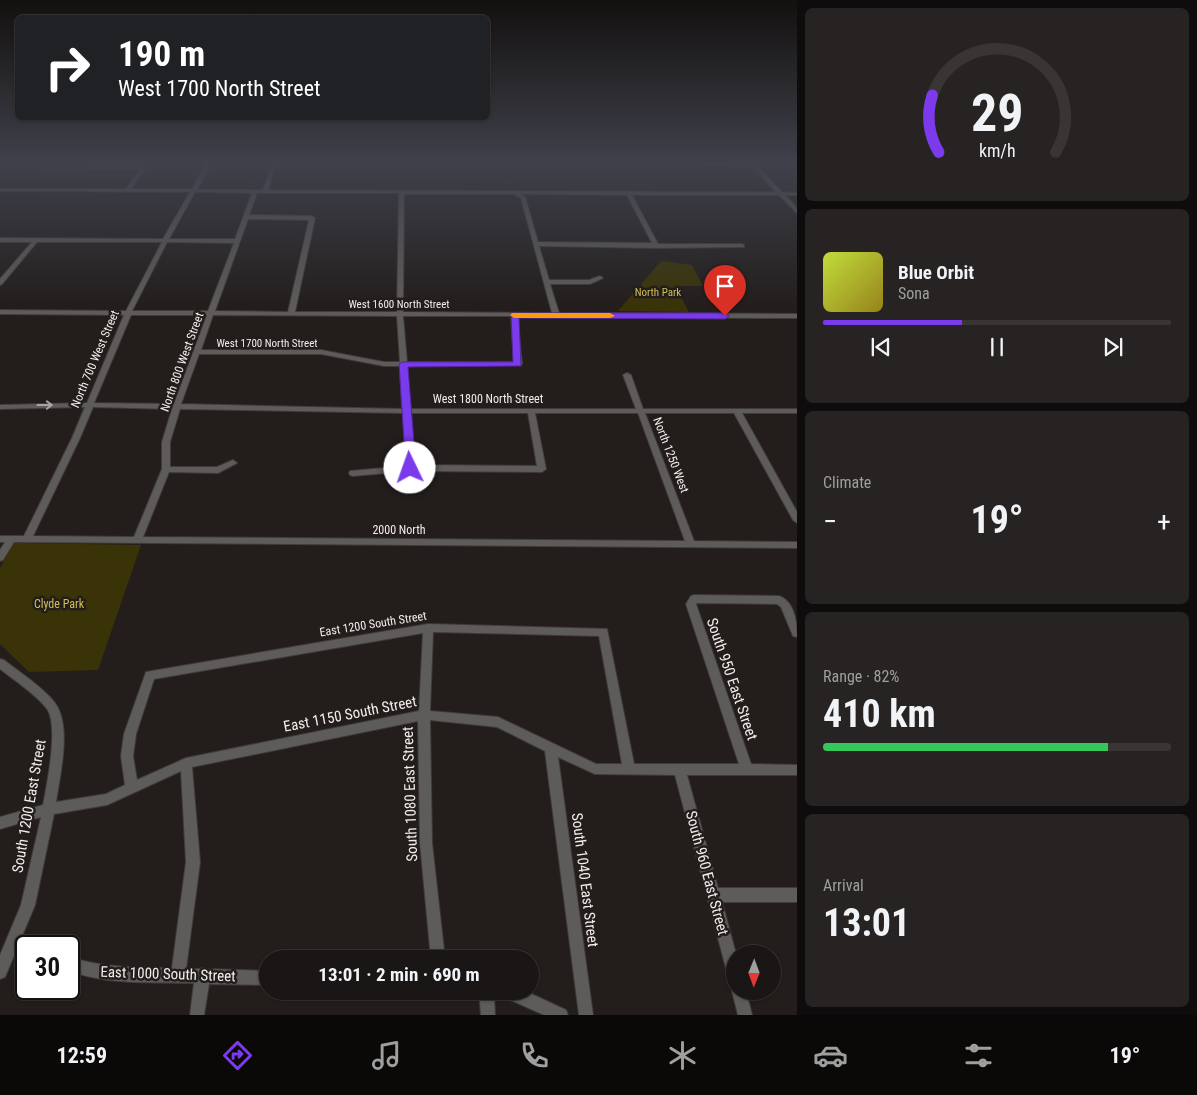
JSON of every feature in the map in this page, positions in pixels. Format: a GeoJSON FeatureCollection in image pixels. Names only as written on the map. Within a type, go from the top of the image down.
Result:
{"type":"FeatureCollection","features":[{"type":"Feature","properties":{"kind":"street","name":"North 700 West Street"},"geometry":{"type":"LineString","coordinates":[[26,540],[76,438],[128,313],[182,211]]}},
{"type":"Feature","properties":{"kind":"street","name":"North 800 West Street"},"geometry":{"type":"LineString","coordinates":[[137,540],[166,469],[166,442],[177,406],[248,211]]}},
{"type":"Feature","properties":{"kind":"street"},"geometry":{"type":"LineString","coordinates":[[402,211],[400,314],[410,468]]}},
{"type":"Feature","properties":{"kind":"street"},"geometry":{"type":"LineString","coordinates":[[527,211],[556,315]]}},
{"type":"Feature","properties":{"kind":"street"},"geometry":{"type":"LineString","coordinates":[[638,211],[656,246]]}},
{"type":"Feature","properties":{"kind":"street"},"geometry":{"type":"LineString","coordinates":[[246,217],[312,218],[291,314]]}},
{"type":"Feature","properties":{"kind":"street"},"geometry":{"type":"LineString","coordinates":[[0,240],[237,241]]}},
{"type":"Feature","properties":{"kind":"street"},"geometry":{"type":"LineString","coordinates":[[0,283],[36,240]]}},
{"type":"Feature","properties":{"kind":"street"},"geometry":{"type":"LineString","coordinates":[[536,244],[742,246]]}},
{"type":"Feature","properties":{"kind":"street"},"geometry":{"type":"LineString","coordinates":[[547,282],[590,282],[600,278]]}},
{"type":"Feature","properties":{"kind":"street","name":"West 1600 North Street"},"geometry":{"type":"LineString","coordinates":[[0,312],[797,316]]}},
{"type":"Feature","properties":{"kind":"street","name":"West 1700 North Street"},"geometry":{"type":"LineString","coordinates":[[196,352],[321,352],[384,364],[518,364],[514,315]]}},
{"type":"Feature","properties":{"kind":"street","name":"North 1250 West"},"geometry":{"type":"LineString","coordinates":[[627,375],[691,545]]}},
{"type":"Feature","properties":{"kind":"street"},"geometry":{"type":"LineString","coordinates":[[0,407],[89,405]]}},
{"type":"Feature","properties":{"kind":"street","name":"West 1800 North Street"},"geometry":{"type":"LineString","coordinates":[[89,405],[406,411],[797,411]]}},
{"type":"Feature","properties":{"kind":"street"},"geometry":{"type":"LineString","coordinates":[[353,473],[410,468],[542,468],[530,410]]}},
{"type":"Feature","properties":{"kind":"street"},"geometry":{"type":"LineString","coordinates":[[736,411],[797,520]]}},
{"type":"Feature","properties":{"kind":"street"},"geometry":{"type":"LineString","coordinates":[[166,469],[218,470],[233,463]]}},
{"type":"Feature","properties":{"kind":"street","name":"2000 North"},"geometry":{"type":"LineString","coordinates":[[0,539],[797,545]]}},
{"type":"Feature","properties":{"kind":"street"},"geometry":{"type":"LineString","coordinates":[[0,558],[11,539]]}},
{"type":"Feature","properties":{"kind":"street","name":"South 950 East Street"},"geometry":{"type":"LineString","coordinates":[[747,770],[691,604],[694,599],[779,600]]}},
{"type":"Feature","properties":{"kind":"street"},"geometry":{"type":"LineString","coordinates":[[779,600],[785,605],[797,632]]}},
{"type":"Feature","properties":{"kind":"street","name":"East 1200 South Street"},"geometry":{"type":"LineString","coordinates":[[132,788],[127,756],[130,734],[150,674],[428,628],[603,632],[629,770]]}},
{"type":"Feature","properties":{"kind":"street","name":"South 1080 East Street"},"geometry":{"type":"LineString","coordinates":[[428,628],[424,715],[426,843],[437,950]]}},
{"type":"Feature","properties":{"kind":"street","name":"South 1200 East Street"},"geometry":{"type":"LineString","coordinates":[[0,664],[17,675],[44,698],[55,714],[59,741],[49,809],[28,905],[0,972]]}},
{"type":"Feature","properties":{"kind":"street","name":"East 1150 South Street"},"geometry":{"type":"LineString","coordinates":[[0,823],[49,809],[107,799],[186,763],[424,715],[498,722],[595,769],[797,770]]}},
{"type":"Feature","properties":{"kind":"street","name":"South 1040 East Street"},"geometry":{"type":"LineString","coordinates":[[551,748],[586,1015]]}},
{"type":"Feature","properties":{"kind":"street"},"geometry":{"type":"LineString","coordinates":[[178,974],[193,862],[186,763]]}},
{"type":"Feature","properties":{"kind":"street","name":"South 960 East Street"},"geometry":{"type":"LineString","coordinates":[[680,770],[727,945]]}},
{"type":"Feature","properties":{"kind":"street"},"geometry":{"type":"LineString","coordinates":[[713,895],[797,895]]}},
{"type":"Feature","properties":{"kind":"street","name":"East 1000 South Street"},"geometry":{"type":"LineString","coordinates":[[80,968],[110,974],[178,974],[259,978]]}},
{"type":"Feature","properties":{"kind":"street"},"geometry":{"type":"LineString","coordinates":[[197,1015],[203,975]]}},
{"type":"Feature","properties":{"kind":"street"},"geometry":{"type":"LineString","coordinates":[[487,1000],[488,1015]]}},
{"type":"Feature","properties":{"kind":"street"},"geometry":{"type":"LineString","coordinates":[[527,1000],[561,1015]]}},
{"type":"Feature","properties":{"kind":"street"},"geometry":{"type":"LineString","coordinates":[[741,1000],[745,1015]]}},
{"type":"Feature","properties":{"kind":"green space","name":"North Park"},"geometry":{"type":"Polygon","coordinates":[[[661,261],[692,265],[703,286],[675,286],[689,312],[618,311],[661,261]]]}},
{"type":"Feature","properties":{"kind":"green space","name":"Clyde Park"},"geometry":{"type":"Polygon","coordinates":[[[14,543],[141,545],[98,670],[29,672],[0,644],[0,568],[14,543]]]}},
{"type":"Feature","properties":{"kind":"slow traffic"},"geometry":{"type":"LineString","coordinates":[[514,315],[610,316]]}},
{"type":"Feature","properties":{"kind":"route"},"geometry":{"type":"LineString","coordinates":[[410,468],[403,364],[518,364],[514,315],[725,316]]}}]}
